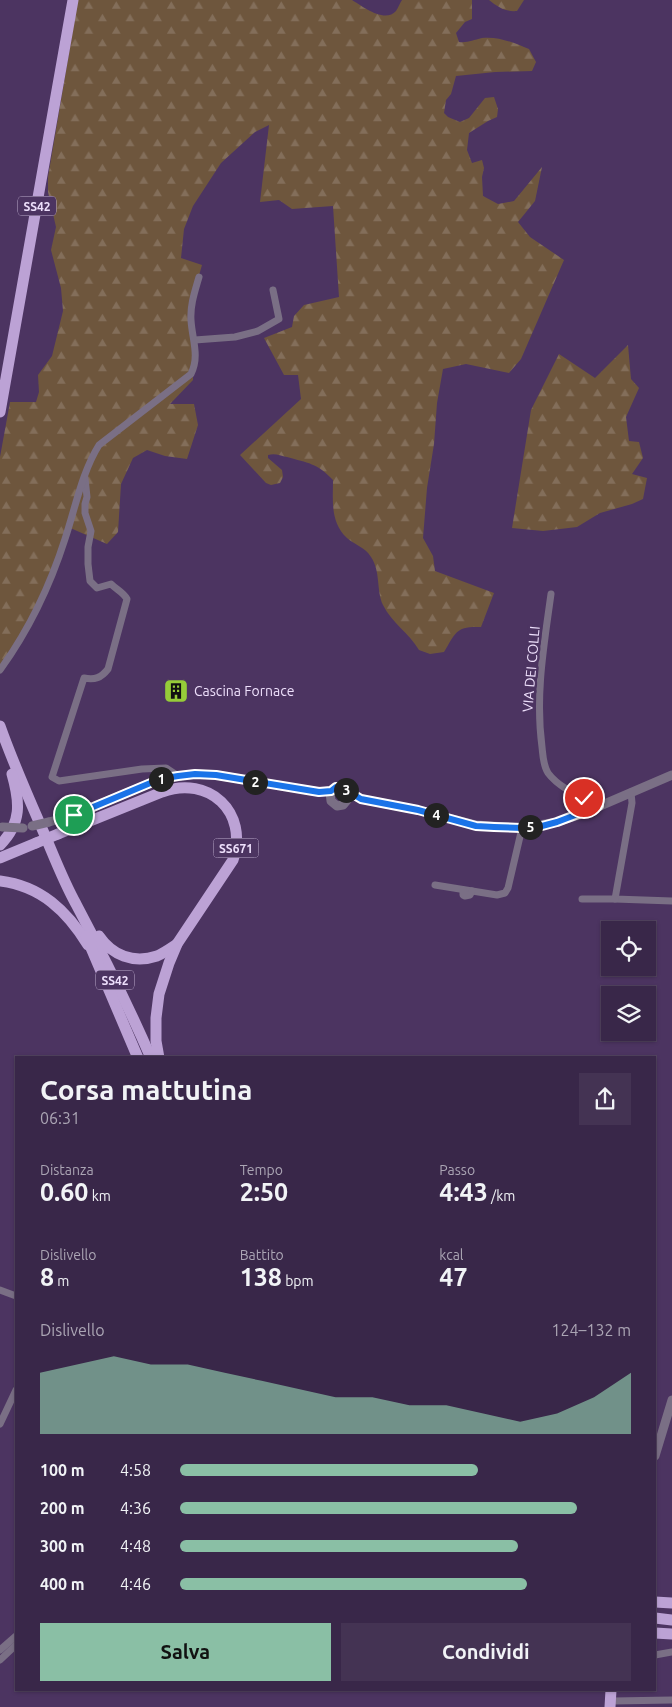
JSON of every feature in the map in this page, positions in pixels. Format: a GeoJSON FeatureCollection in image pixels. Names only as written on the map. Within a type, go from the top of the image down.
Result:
{"type":"FeatureCollection","features":[{"type":"Feature","properties":{"kind":"highway","name":"SS42"},"geometry":{"type":"LineString","coordinates":[[0,412],[73,0]]}},
{"type":"Feature","properties":{"kind":"highway","name":"SS42"},"geometry":{"type":"LineString","coordinates":[[0,728],[55,860],[150,1056]]}},
{"type":"Feature","properties":{"kind":"highway"},"geometry":{"type":"LineString","coordinates":[[0,728],[18,795],[15,823],[8,836],[0,845]]}},
{"type":"Feature","properties":{"kind":"highway","name":"SS671"},"geometry":{"type":"LineString","coordinates":[[0,858],[162,792],[174,789],[197,789],[213,795],[222,803],[235,823],[237,836],[236,851],[228,868],[177,944],[159,994],[156,1018],[156,1041],[159,1056]]}},
{"type":"Feature","properties":{"kind":"highway"},"geometry":{"type":"LineString","coordinates":[[55,860],[65,866],[93,927],[110,949],[127,957],[144,958],[159,955],[177,944]]}},
{"type":"Feature","properties":{"kind":"highway"},"geometry":{"type":"LineString","coordinates":[[0,881],[14,883],[38,892],[64,912],[79,930],[92,953]]}},
{"type":"Feature","properties":{"kind":"highway"},"geometry":{"type":"LineString","coordinates":[[75,903],[92,953]]}},
{"type":"Feature","properties":{"kind":"highway","name":"SS42"},"geometry":{"type":"LineString","coordinates":[[92,953],[137,1056]]}},
{"type":"Feature","properties":{"kind":"highway"},"geometry":{"type":"LineString","coordinates":[[656,1602],[672,1604]]}},
{"type":"Feature","properties":{"kind":"highway"},"geometry":{"type":"LineString","coordinates":[[656,1607],[672,1609]]}},
{"type":"Feature","properties":{"kind":"highway"},"geometry":{"type":"LineString","coordinates":[[656,1618],[672,1620]]}},
{"type":"Feature","properties":{"kind":"highway"},"geometry":{"type":"LineString","coordinates":[[656,1633],[672,1634]]}},
{"type":"Feature","properties":{"kind":"street"},"geometry":{"type":"LineString","coordinates":[[0,670],[28,628],[46,591],[90,462],[99,445],[191,374],[195,367],[191,313],[199,277]]}},
{"type":"Feature","properties":{"kind":"street"},"geometry":{"type":"LineString","coordinates":[[194,340],[235,337],[258,331],[279,319],[273,290]]}},
{"type":"Feature","properties":{"kind":"street"},"geometry":{"type":"LineString","coordinates":[[85,478],[87,497],[85,513],[91,532],[88,547],[90,581],[97,588],[111,584],[123,593],[127,599],[108,669],[103,676],[92,680],[84,678],[52,778],[59,781],[142,769],[166,768],[178,776]]}},
{"type":"Feature","properties":{"kind":"street","name":"VIA DEI COLLI"},"geometry":{"type":"LineString","coordinates":[[551,594],[539,693],[540,732],[544,764],[546,771],[554,780],[570,792],[599,806]]}},
{"type":"Feature","properties":{"kind":"street"},"geometry":{"type":"LineString","coordinates":[[1,827],[28,827],[49,822],[74,815],[160,779],[195,774],[216,775],[319,792],[331,796],[337,806],[361,799]]}},
{"type":"Feature","properties":{"kind":"street"},"geometry":{"type":"LineString","coordinates":[[331,796],[339,787],[361,799],[418,810],[476,826],[522,828],[557,822],[672,774]]}},
{"type":"Feature","properties":{"kind":"street"},"geometry":{"type":"LineString","coordinates":[[346,803],[347,791]]}},
{"type":"Feature","properties":{"kind":"street"},"geometry":{"type":"LineString","coordinates":[[615,899],[632,803],[631,792]]}},
{"type":"Feature","properties":{"kind":"street"},"geometry":{"type":"LineString","coordinates":[[434,885],[496,895],[505,893],[508,888],[522,828]]}},
{"type":"Feature","properties":{"kind":"street"},"geometry":{"type":"LineString","coordinates":[[582,898],[672,902]]}},
{"type":"Feature","properties":{"kind":"street"},"geometry":{"type":"LineString","coordinates":[[0,1290],[15,1296]]}},
{"type":"Feature","properties":{"kind":"street"},"geometry":{"type":"LineString","coordinates":[[0,1424],[15,1392]]}},
{"type":"Feature","properties":{"kind":"street"},"geometry":{"type":"LineString","coordinates":[[656,1453],[672,1400]]}},
{"type":"Feature","properties":{"kind":"street"},"geometry":{"type":"LineString","coordinates":[[0,1650],[15,1637]]}},
{"type":"Feature","properties":{"kind":"street"},"geometry":{"type":"LineString","coordinates":[[0,1660],[15,1647]]}},
{"type":"Feature","properties":{"kind":"street"},"geometry":{"type":"LineString","coordinates":[[656,1655],[672,1652]]}},
{"type":"Feature","properties":{"kind":"street"},"geometry":{"type":"LineString","coordinates":[[612,1701],[672,1700]]}},
{"type":"Feature","properties":{"kind":"green space"},"geometry":{"type":"Polygon","coordinates":[[[78,0],[352,0],[367,10],[386,16],[396,11],[402,0],[472,0],[472,19],[465,22],[456,33],[459,42],[494,38],[512,42],[529,49],[536,62],[532,71],[456,76],[451,94],[446,100],[444,113],[448,117],[460,122],[469,118],[485,98],[494,97],[498,109],[497,117],[469,133],[467,150],[472,163],[482,160],[484,168],[482,177],[483,196],[498,204],[514,201],[542,167],[535,201],[518,222],[530,237],[564,260],[521,359],[509,373],[466,364],[443,369],[437,403],[423,538],[433,556],[435,571],[494,593],[481,627],[461,629],[454,635],[444,652],[430,654],[419,650],[383,605],[376,569],[371,557],[363,548],[347,538],[335,518],[333,480],[327,474],[307,462],[273,454],[268,455],[268,458],[282,470],[283,477],[280,483],[271,485],[266,483],[240,455],[301,399],[298,375],[284,375],[264,338],[292,327],[294,316],[304,305],[339,297],[333,206],[292,209],[279,200],[260,202],[269,125],[255,132],[221,163],[193,206],[184,229],[181,258],[202,265],[188,313],[193,341],[193,380],[170,404],[194,404],[198,425],[187,459],[165,456],[147,450],[133,458],[121,484],[118,532],[107,544],[68,527],[32,617],[0,666],[0,457],[10,402],[36,402],[39,392],[38,375],[52,356],[63,311],[61,288],[51,250],[56,227],[48,192],[48,177],[78,0]]]}},
{"type":"Feature","properties":{"kind":"green space"},"geometry":{"type":"Polygon","coordinates":[[[489,0],[524,0],[517,11],[509,11],[489,0]]]}},
{"type":"Feature","properties":{"kind":"green space"},"geometry":{"type":"Polygon","coordinates":[[[628,345],[631,379],[639,388],[626,417],[629,441],[639,442],[643,458],[632,474],[647,478],[643,499],[600,513],[577,527],[543,531],[512,528],[531,410],[559,354],[595,378],[628,345]]]}},
{"type":"Feature","properties":{"kind":"place","name":"Cascina Fornace"},"geometry":{"type":"Point","coordinates":[176,691]}},
{"type":"Feature","properties":{"kind":"route"},"geometry":{"type":"LineString","coordinates":[[74,815],[160,779],[195,774],[216,775],[319,792],[331,791],[336,787],[341,787],[361,799],[418,810],[476,826],[522,828],[542,826],[599,806],[584,798]]}}]}
